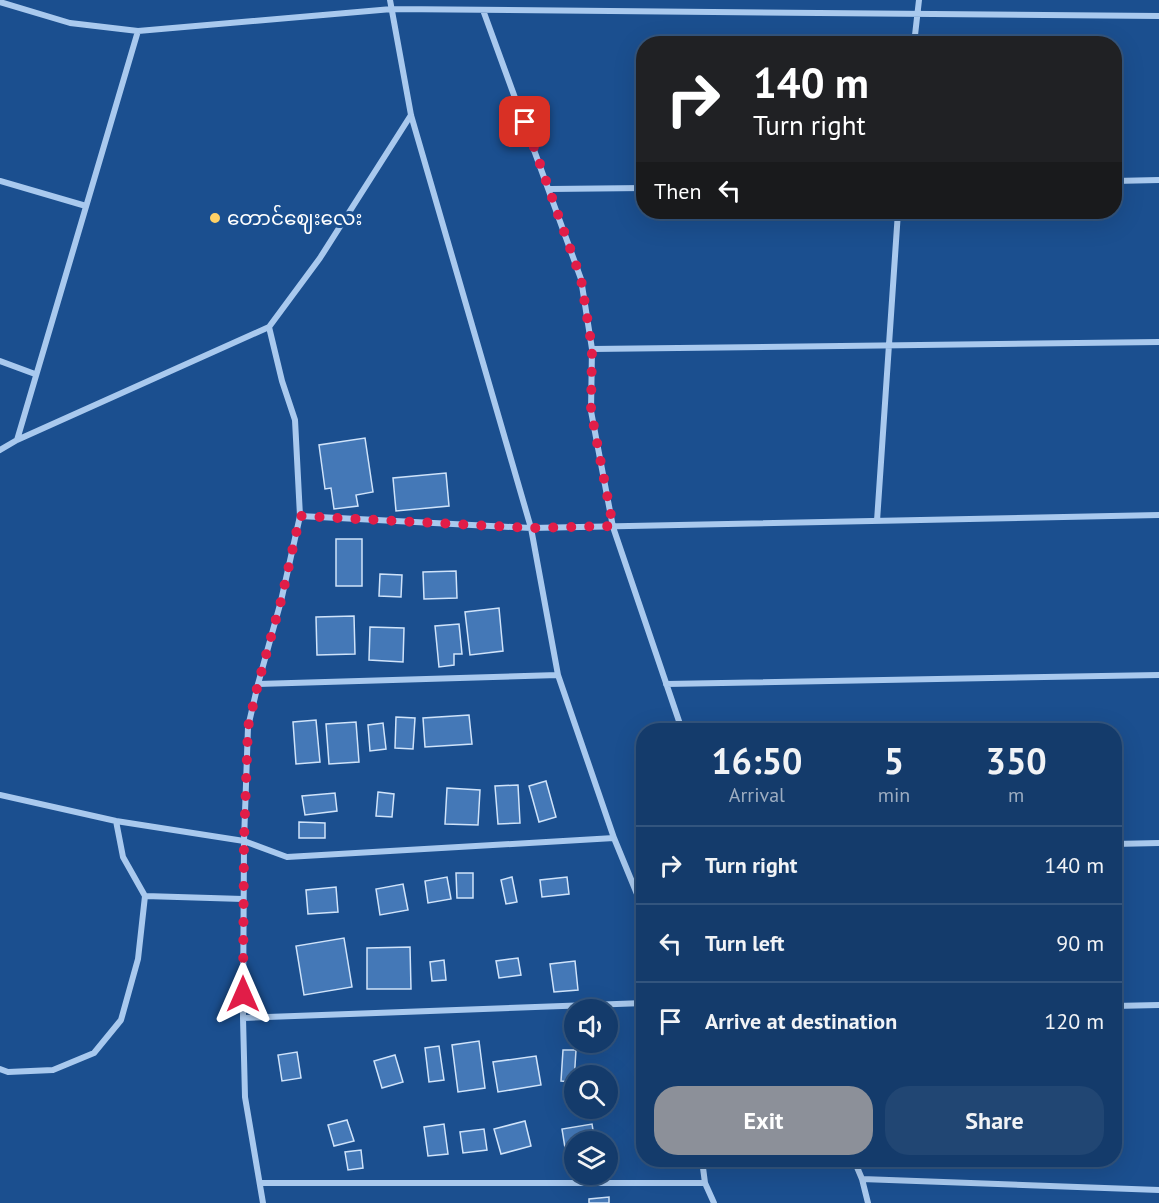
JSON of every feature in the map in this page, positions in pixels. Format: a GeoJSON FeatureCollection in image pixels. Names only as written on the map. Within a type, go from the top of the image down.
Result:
{"type":"FeatureCollection","features":[{"type":"Feature","properties":{"kind":"street"},"geometry":{"type":"LineString","coordinates":[[390,0],[411,115],[531,528],[558,675],[614,838],[636,892]]}},
{"type":"Feature","properties":{"kind":"street"},"geometry":{"type":"LineString","coordinates":[[915,36],[919,0]]}},
{"type":"Feature","properties":{"kind":"street"},"geometry":{"type":"LineString","coordinates":[[0,2],[70,23],[138,31],[392,9],[1159,16]]}},
{"type":"Feature","properties":{"kind":"street"},"geometry":{"type":"LineString","coordinates":[[483,10],[581,279],[592,348],[591,411],[613,526],[680,723]]}},
{"type":"Feature","properties":{"kind":"street"},"geometry":{"type":"LineString","coordinates":[[17,440],[138,31]]}},
{"type":"Feature","properties":{"kind":"street"},"geometry":{"type":"LineString","coordinates":[[0,450],[17,440],[269,327],[320,258],[411,115]]}},
{"type":"Feature","properties":{"kind":"street"},"geometry":{"type":"LineString","coordinates":[[1122,180],[1159,180]]}},
{"type":"Feature","properties":{"kind":"street"},"geometry":{"type":"LineString","coordinates":[[0,181],[86,206]]}},
{"type":"Feature","properties":{"kind":"street"},"geometry":{"type":"LineString","coordinates":[[550,189],[636,188]]}},
{"type":"Feature","properties":{"kind":"street"},"geometry":{"type":"LineString","coordinates":[[877,521],[898,219]]}},
{"type":"Feature","properties":{"kind":"street"},"geometry":{"type":"LineString","coordinates":[[263,1203],[245,1097],[243,899],[248,727],[281,601],[300,516],[295,420],[282,381],[269,327]]}},
{"type":"Feature","properties":{"kind":"street"},"geometry":{"type":"LineString","coordinates":[[592,348],[1159,342]]}},
{"type":"Feature","properties":{"kind":"street"},"geometry":{"type":"LineString","coordinates":[[0,362],[35,374]]}},
{"type":"Feature","properties":{"kind":"street"},"geometry":{"type":"LineString","coordinates":[[300,516],[531,528],[1159,515]]}},
{"type":"Feature","properties":{"kind":"street"},"geometry":{"type":"LineString","coordinates":[[258,684],[558,675]]}},
{"type":"Feature","properties":{"kind":"street"},"geometry":{"type":"LineString","coordinates":[[666,684],[1159,675]]}},
{"type":"Feature","properties":{"kind":"street"},"geometry":{"type":"LineString","coordinates":[[0,795],[116,821],[244,841],[287,857],[614,838]]}},
{"type":"Feature","properties":{"kind":"street"},"geometry":{"type":"LineString","coordinates":[[0,1069],[8,1072],[53,1070],[94,1053],[121,1020],[138,959],[145,896],[123,857],[116,821]]}},
{"type":"Feature","properties":{"kind":"street"},"geometry":{"type":"LineString","coordinates":[[1122,844],[1159,843]]}},
{"type":"Feature","properties":{"kind":"street"},"geometry":{"type":"LineString","coordinates":[[145,896],[243,899]]}},
{"type":"Feature","properties":{"kind":"street"},"geometry":{"type":"LineString","coordinates":[[243,1018],[636,1003]]}},
{"type":"Feature","properties":{"kind":"street"},"geometry":{"type":"LineString","coordinates":[[1122,1006],[1159,1005]]}},
{"type":"Feature","properties":{"kind":"street"},"geometry":{"type":"LineString","coordinates":[[703,1167],[705,1183],[714,1203]]}},
{"type":"Feature","properties":{"kind":"street"},"geometry":{"type":"LineString","coordinates":[[857,1167],[868,1203]]}},
{"type":"Feature","properties":{"kind":"street"},"geometry":{"type":"LineString","coordinates":[[862,1179],[1159,1190]]}},
{"type":"Feature","properties":{"kind":"street"},"geometry":{"type":"LineString","coordinates":[[261,1183],[705,1183]]}},
{"type":"Feature","properties":{"kind":"building"},"geometry":{"type":"Polygon","coordinates":[[[365,438],[373,492],[356,495],[358,506],[334,509],[331,488],[325,489],[319,445],[365,438]]]}},
{"type":"Feature","properties":{"kind":"building"},"geometry":{"type":"Polygon","coordinates":[[[446,473],[449,506],[396,511],[393,478],[446,473]]]}},
{"type":"Feature","properties":{"kind":"building"},"geometry":{"type":"Polygon","coordinates":[[[336,539],[362,539],[362,586],[336,586],[336,539]]]}},
{"type":"Feature","properties":{"kind":"building"},"geometry":{"type":"Polygon","coordinates":[[[456,571],[457,598],[424,599],[423,572],[456,571]]]}},
{"type":"Feature","properties":{"kind":"building"},"geometry":{"type":"Polygon","coordinates":[[[380,574],[402,575],[401,597],[379,596],[380,574]]]}},
{"type":"Feature","properties":{"kind":"building"},"geometry":{"type":"Polygon","coordinates":[[[499,608],[503,651],[470,655],[465,612],[499,608]]]}},
{"type":"Feature","properties":{"kind":"building"},"geometry":{"type":"Polygon","coordinates":[[[354,616],[355,654],[317,655],[316,617],[354,616]]]}},
{"type":"Feature","properties":{"kind":"building"},"geometry":{"type":"Polygon","coordinates":[[[459,624],[462,654],[454,654],[454,665],[439,667],[435,626],[459,624]]]}},
{"type":"Feature","properties":{"kind":"building"},"geometry":{"type":"Polygon","coordinates":[[[370,627],[404,628],[403,662],[369,660],[370,627]]]}},
{"type":"Feature","properties":{"kind":"building"},"geometry":{"type":"Polygon","coordinates":[[[469,715],[472,744],[425,747],[423,718],[469,715]]]}},
{"type":"Feature","properties":{"kind":"building"},"geometry":{"type":"Polygon","coordinates":[[[396,717],[415,718],[413,749],[395,748],[396,717]]]}},
{"type":"Feature","properties":{"kind":"building"},"geometry":{"type":"Polygon","coordinates":[[[316,720],[320,762],[296,764],[293,722],[316,720]]]}},
{"type":"Feature","properties":{"kind":"building"},"geometry":{"type":"Polygon","coordinates":[[[356,722],[359,762],[329,764],[326,724],[356,722]]]}},
{"type":"Feature","properties":{"kind":"building"},"geometry":{"type":"Polygon","coordinates":[[[383,723],[386,749],[370,751],[368,725],[383,723]]]}},
{"type":"Feature","properties":{"kind":"building"},"geometry":{"type":"Polygon","coordinates":[[[546,781],[556,817],[539,822],[529,786],[546,781]]]}},
{"type":"Feature","properties":{"kind":"building"},"geometry":{"type":"Polygon","coordinates":[[[518,785],[520,823],[498,824],[495,786],[518,785]]]}},
{"type":"Feature","properties":{"kind":"building"},"geometry":{"type":"Polygon","coordinates":[[[447,788],[480,790],[478,825],[445,824],[447,788]]]}},
{"type":"Feature","properties":{"kind":"building"},"geometry":{"type":"Polygon","coordinates":[[[378,792],[394,794],[392,817],[376,816],[378,792]]]}},
{"type":"Feature","properties":{"kind":"building"},"geometry":{"type":"Polygon","coordinates":[[[335,793],[337,811],[305,815],[302,796],[335,793]]]}},
{"type":"Feature","properties":{"kind":"building"},"geometry":{"type":"Polygon","coordinates":[[[299,822],[325,823],[325,838],[299,838],[299,822]]]}},
{"type":"Feature","properties":{"kind":"building"},"geometry":{"type":"Polygon","coordinates":[[[456,873],[473,873],[473,898],[457,898],[456,873]]]}},
{"type":"Feature","properties":{"kind":"building"},"geometry":{"type":"Polygon","coordinates":[[[447,877],[451,899],[428,903],[425,881],[447,877]]]}},
{"type":"Feature","properties":{"kind":"building"},"geometry":{"type":"Polygon","coordinates":[[[512,877],[517,902],[506,904],[501,880],[512,877]]]}},
{"type":"Feature","properties":{"kind":"building"},"geometry":{"type":"Polygon","coordinates":[[[567,877],[569,894],[542,897],[540,880],[567,877]]]}},
{"type":"Feature","properties":{"kind":"building"},"geometry":{"type":"Polygon","coordinates":[[[403,884],[408,910],[380,915],[376,889],[403,884]]]}},
{"type":"Feature","properties":{"kind":"building"},"geometry":{"type":"Polygon","coordinates":[[[336,887],[338,912],[308,914],[306,890],[336,887]]]}},
{"type":"Feature","properties":{"kind":"building"},"geometry":{"type":"Polygon","coordinates":[[[344,938],[352,987],[304,995],[296,946],[344,938]]]}},
{"type":"Feature","properties":{"kind":"building"},"geometry":{"type":"Polygon","coordinates":[[[410,947],[411,989],[367,989],[367,948],[410,947]]]}},
{"type":"Feature","properties":{"kind":"building"},"geometry":{"type":"Polygon","coordinates":[[[518,958],[521,975],[499,978],[496,961],[518,958]]]}},
{"type":"Feature","properties":{"kind":"building"},"geometry":{"type":"Polygon","coordinates":[[[444,960],[446,980],[432,981],[430,962],[444,960]]]}},
{"type":"Feature","properties":{"kind":"building"},"geometry":{"type":"Polygon","coordinates":[[[575,961],[578,990],[554,992],[550,964],[575,961]]]}},
{"type":"Feature","properties":{"kind":"building"},"geometry":{"type":"Polygon","coordinates":[[[479,1041],[485,1088],[458,1092],[452,1045],[479,1041]]]}},
{"type":"Feature","properties":{"kind":"building"},"geometry":{"type":"Polygon","coordinates":[[[439,1046],[444,1080],[429,1082],[425,1048],[439,1046]]]}},
{"type":"Feature","properties":{"kind":"building"},"geometry":{"type":"Polygon","coordinates":[[[563,1050],[564,1053],[576,1053],[575,1065],[564,1065],[564,1081],[561,1081],[563,1050]]]}},
{"type":"Feature","properties":{"kind":"building"},"geometry":{"type":"Polygon","coordinates":[[[297,1052],[301,1078],[282,1081],[278,1055],[297,1052]]]}},
{"type":"Feature","properties":{"kind":"building"},"geometry":{"type":"Polygon","coordinates":[[[395,1055],[403,1082],[382,1088],[374,1061],[395,1055]]]}},
{"type":"Feature","properties":{"kind":"building"},"geometry":{"type":"Polygon","coordinates":[[[536,1056],[541,1085],[498,1092],[493,1062],[536,1056]]]}},
{"type":"Feature","properties":{"kind":"building"},"geometry":{"type":"Polygon","coordinates":[[[347,1120],[354,1141],[334,1146],[328,1125],[347,1120]]]}},
{"type":"Feature","properties":{"kind":"building"},"geometry":{"type":"Polygon","coordinates":[[[525,1121],[531,1146],[501,1154],[494,1129],[525,1121]]]}},
{"type":"Feature","properties":{"kind":"building"},"geometry":{"type":"Polygon","coordinates":[[[444,1124],[448,1154],[428,1156],[424,1127],[444,1124]]]}},
{"type":"Feature","properties":{"kind":"building"},"geometry":{"type":"Polygon","coordinates":[[[592,1124],[593,1131],[564,1131],[564,1142],[562,1129],[592,1124]]]}},
{"type":"Feature","properties":{"kind":"building"},"geometry":{"type":"Polygon","coordinates":[[[484,1129],[487,1150],[463,1153],[460,1132],[484,1129]]]}},
{"type":"Feature","properties":{"kind":"building"},"geometry":{"type":"Polygon","coordinates":[[[361,1150],[363,1168],[348,1170],[345,1152],[361,1150]]]}},
{"type":"Feature","properties":{"kind":"building"},"geometry":{"type":"Polygon","coordinates":[[[609,1197],[609,1203],[589,1203],[589,1199],[609,1197]]]}},
{"type":"Feature","properties":{"kind":"place","name":"တောင်ဈေးလေး"},"geometry":{"type":"Point","coordinates":[215,218]}},
{"type":"Feature","properties":{"kind":"route"},"geometry":{"type":"LineString","coordinates":[[243,994],[244,841],[248,727],[281,601],[300,516],[531,528],[613,526],[591,411],[592,348],[581,279],[525,122]]}}]}
